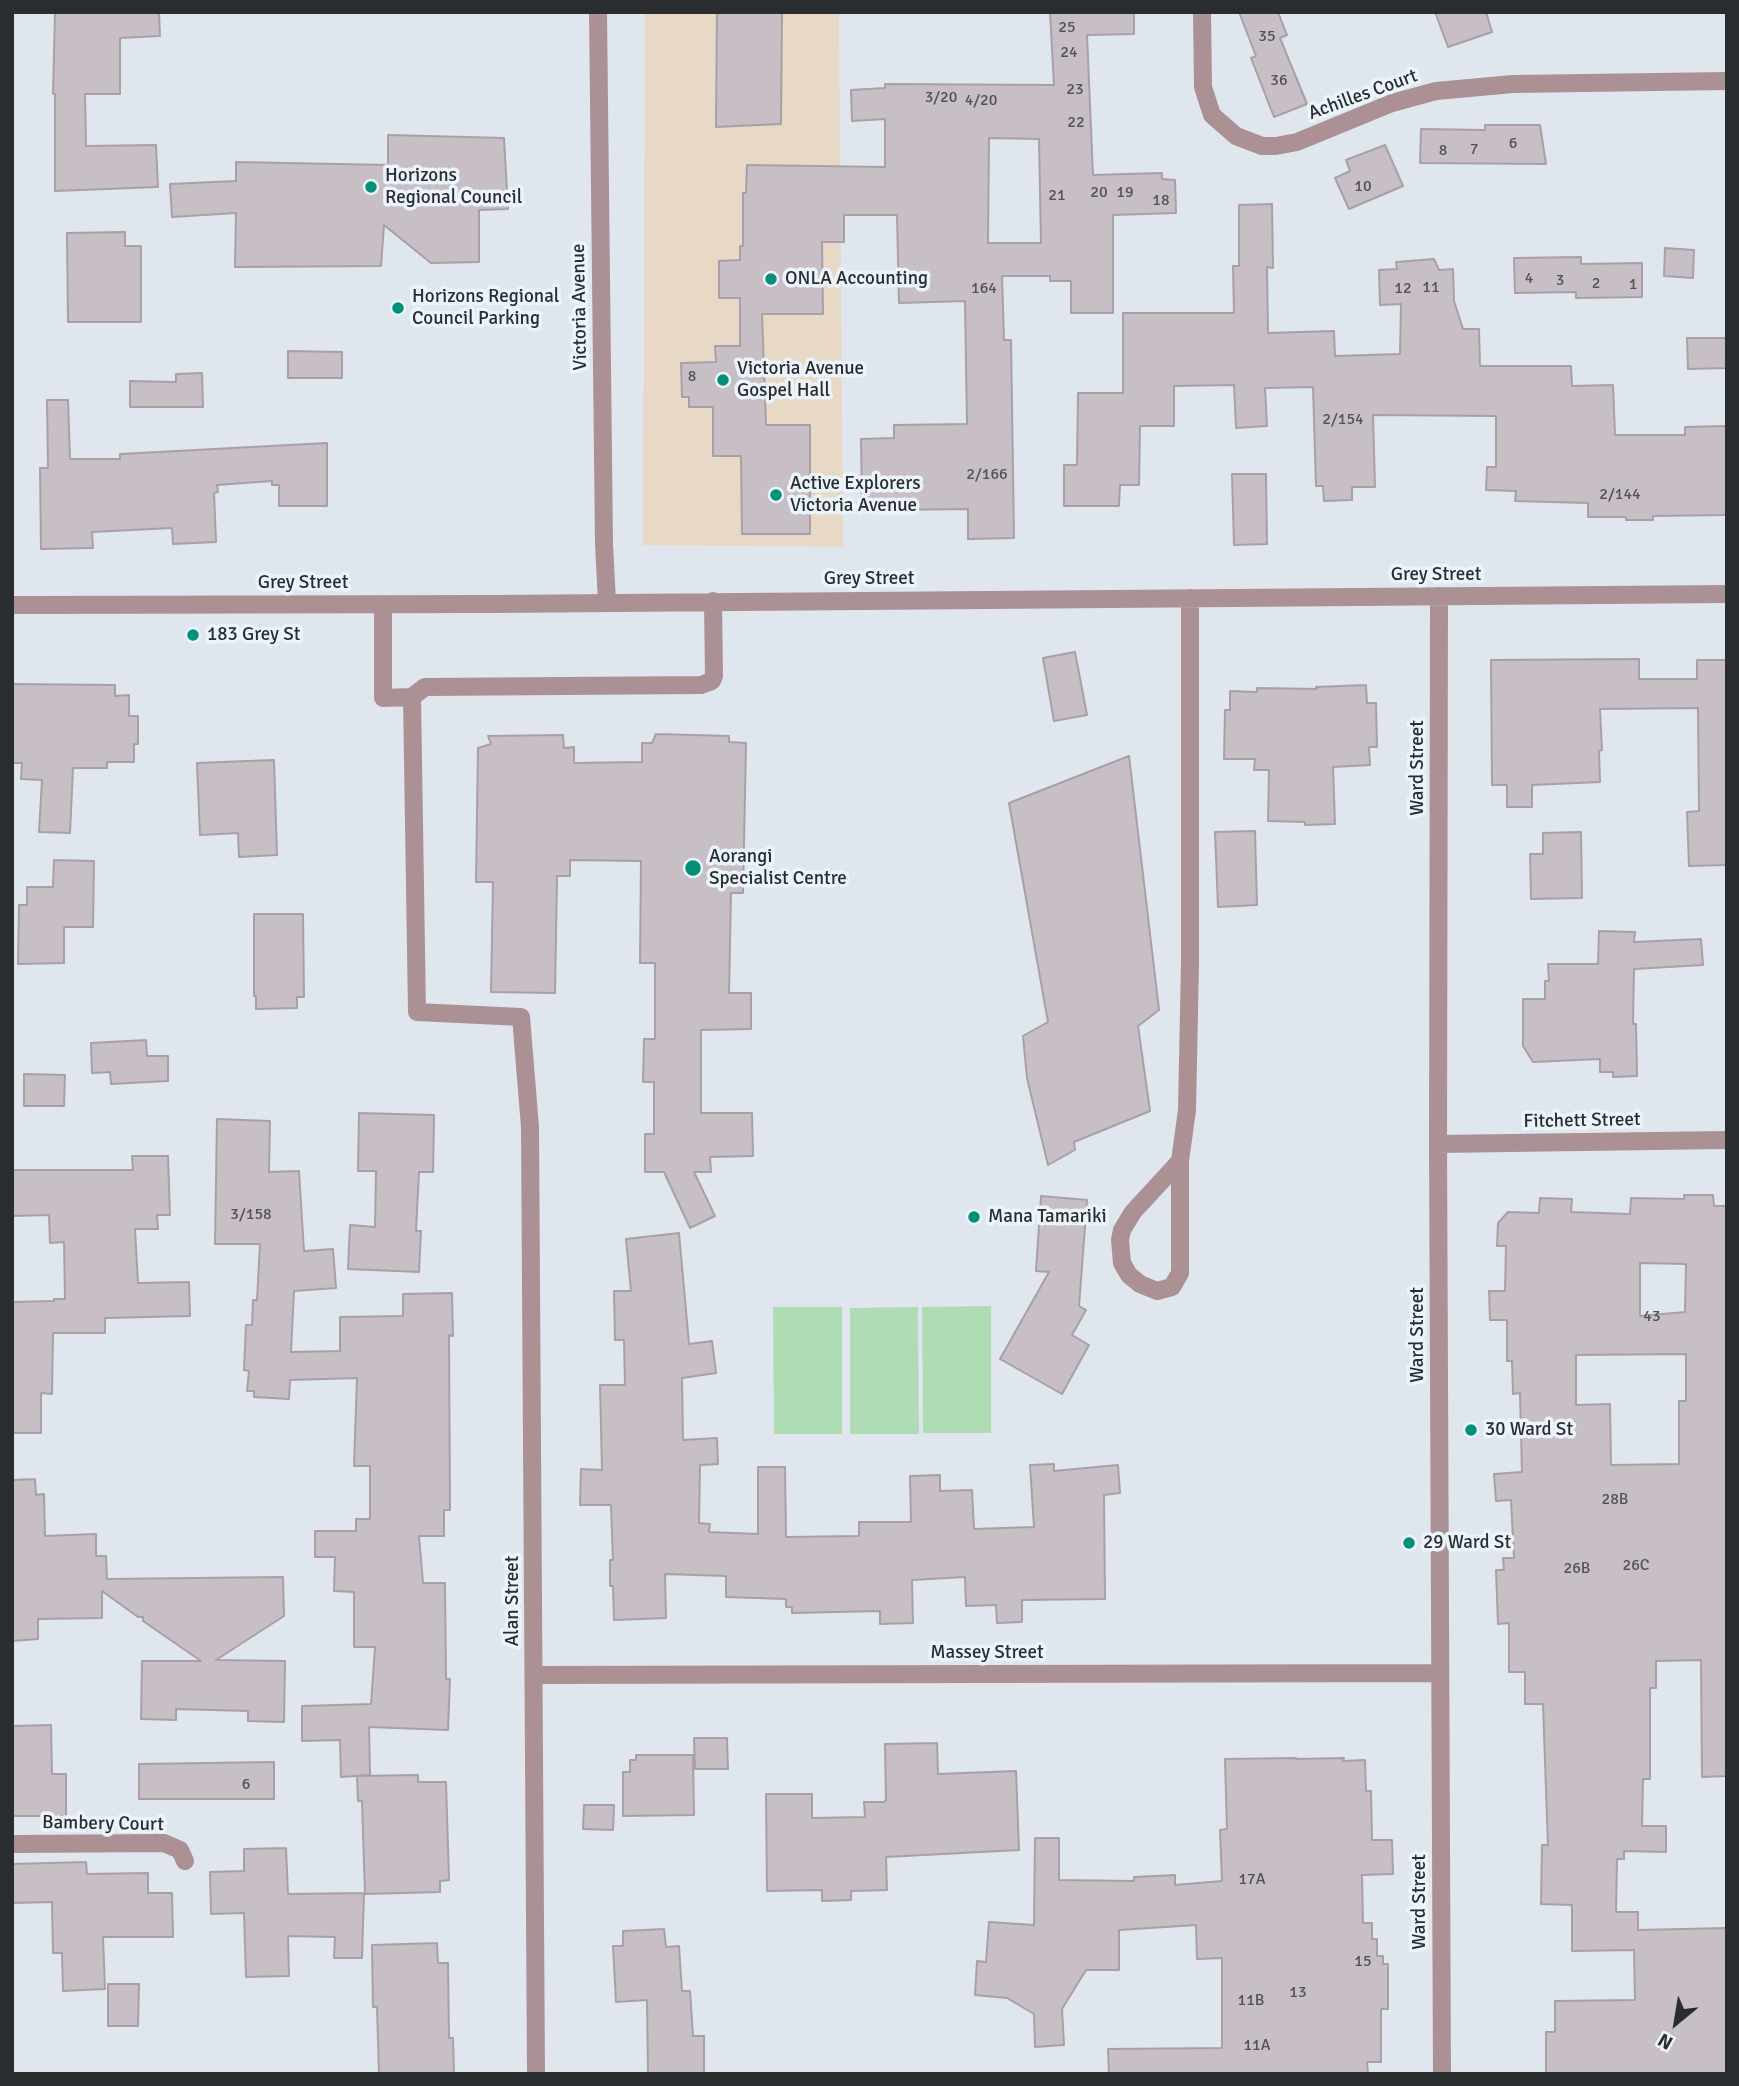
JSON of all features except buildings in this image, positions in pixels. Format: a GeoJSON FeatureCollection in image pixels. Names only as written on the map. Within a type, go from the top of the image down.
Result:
{"type":"FeatureCollection","features":[{"type":"Feature","properties":{"kind":"street","name":"Victoria Avenue"},"geometry":{"type":"LineString","coordinates":[[598,12],[604,544],[607,602]]}},
{"type":"Feature","properties":{"kind":"street","name":"Achilles Court"},"geometry":{"type":"LineString","coordinates":[[1202,12],[1203,87],[1206,103],[1223,127],[1236,136],[1262,146],[1297,142],[1392,103],[1436,91],[1513,84],[1727,81]]}},
{"type":"Feature","properties":{"kind":"street","name":"Grey Street"},"geometry":{"type":"LineString","coordinates":[[12,605],[1727,594]]}},
{"type":"Feature","properties":{"kind":"street","name":"Ward Street"},"geometry":{"type":"LineString","coordinates":[[1438,596],[1442,2074]]}},
{"type":"Feature","properties":{"kind":"street"},"geometry":{"type":"LineString","coordinates":[[1180,1161],[1133,1212],[1122,1230],[1120,1240],[1122,1263],[1129,1275],[1139,1284],[1157,1291],[1172,1287],[1180,1273],[1180,1161],[1186,1110],[1190,977],[1190,598]]}},
{"type":"Feature","properties":{"kind":"street"},"geometry":{"type":"LineString","coordinates":[[383,604],[383,698],[412,697],[425,687],[701,685],[712,681],[714,676],[713,601]]}},
{"type":"Feature","properties":{"kind":"street","name":"Alan Street"},"geometry":{"type":"LineString","coordinates":[[412,697],[417,1012],[521,1017],[530,1127],[537,2074]]}},
{"type":"Feature","properties":{"kind":"street","name":"Fitchett Street"},"geometry":{"type":"LineString","coordinates":[[1438,1144],[1727,1140]]}},
{"type":"Feature","properties":{"kind":"street","name":"Massey Street"},"geometry":{"type":"LineString","coordinates":[[535,1675],[1440,1673]]}},
{"type":"Feature","properties":{"kind":"street","name":"Bambery Court"},"geometry":{"type":"LineString","coordinates":[[12,1844],[164,1843],[180,1850],[185,1861]]}},
{"type":"Feature","properties":{"kind":"shaded area"},"geometry":{"type":"Polygon","coordinates":[[[645,12],[839,12],[843,547],[643,545],[645,12]]]}},
{"type":"Feature","properties":{"kind":"green space"},"geometry":{"type":"Polygon","coordinates":[[[991,1306],[991,1433],[923,1433],[922,1307],[991,1306]]]}},
{"type":"Feature","properties":{"kind":"green space"},"geometry":{"type":"Polygon","coordinates":[[[773,1307],[842,1307],[842,1434],[774,1434],[773,1307]]]}},
{"type":"Feature","properties":{"kind":"green space"},"geometry":{"type":"Polygon","coordinates":[[[918,1307],[919,1434],[850,1434],[850,1308],[918,1307]]]}},
{"type":"Feature","properties":{"kind":"place","name":"Horizons Regional Council"},"geometry":{"type":"Point","coordinates":[371,187]}},
{"type":"Feature","properties":{"kind":"place","name":"ONLA Accounting"},"geometry":{"type":"Point","coordinates":[771,279]}},
{"type":"Feature","properties":{"kind":"place","name":"Horizons Regional Council Parking"},"geometry":{"type":"Point","coordinates":[398,308]}},
{"type":"Feature","properties":{"kind":"place","name":"Victoria Avenue Gospel Hall"},"geometry":{"type":"Point","coordinates":[723,380]}},
{"type":"Feature","properties":{"kind":"place","name":"Active Explorers Victoria Avenue"},"geometry":{"type":"Point","coordinates":[776,495]}},
{"type":"Feature","properties":{"kind":"place","name":"183 Grey St"},"geometry":{"type":"Point","coordinates":[193,635]}},
{"type":"Feature","properties":{"kind":"place","name":"Aorangi Specialist Centre"},"geometry":{"type":"Point","coordinates":[693,868]}},
{"type":"Feature","properties":{"kind":"place","name":"Mana Tamariki"},"geometry":{"type":"Point","coordinates":[974,1217]}},
{"type":"Feature","properties":{"kind":"place","name":"30 Ward St"},"geometry":{"type":"Point","coordinates":[1471,1430]}},
{"type":"Feature","properties":{"kind":"place","name":"29 Ward St"},"geometry":{"type":"Point","coordinates":[1409,1543]}}]}
